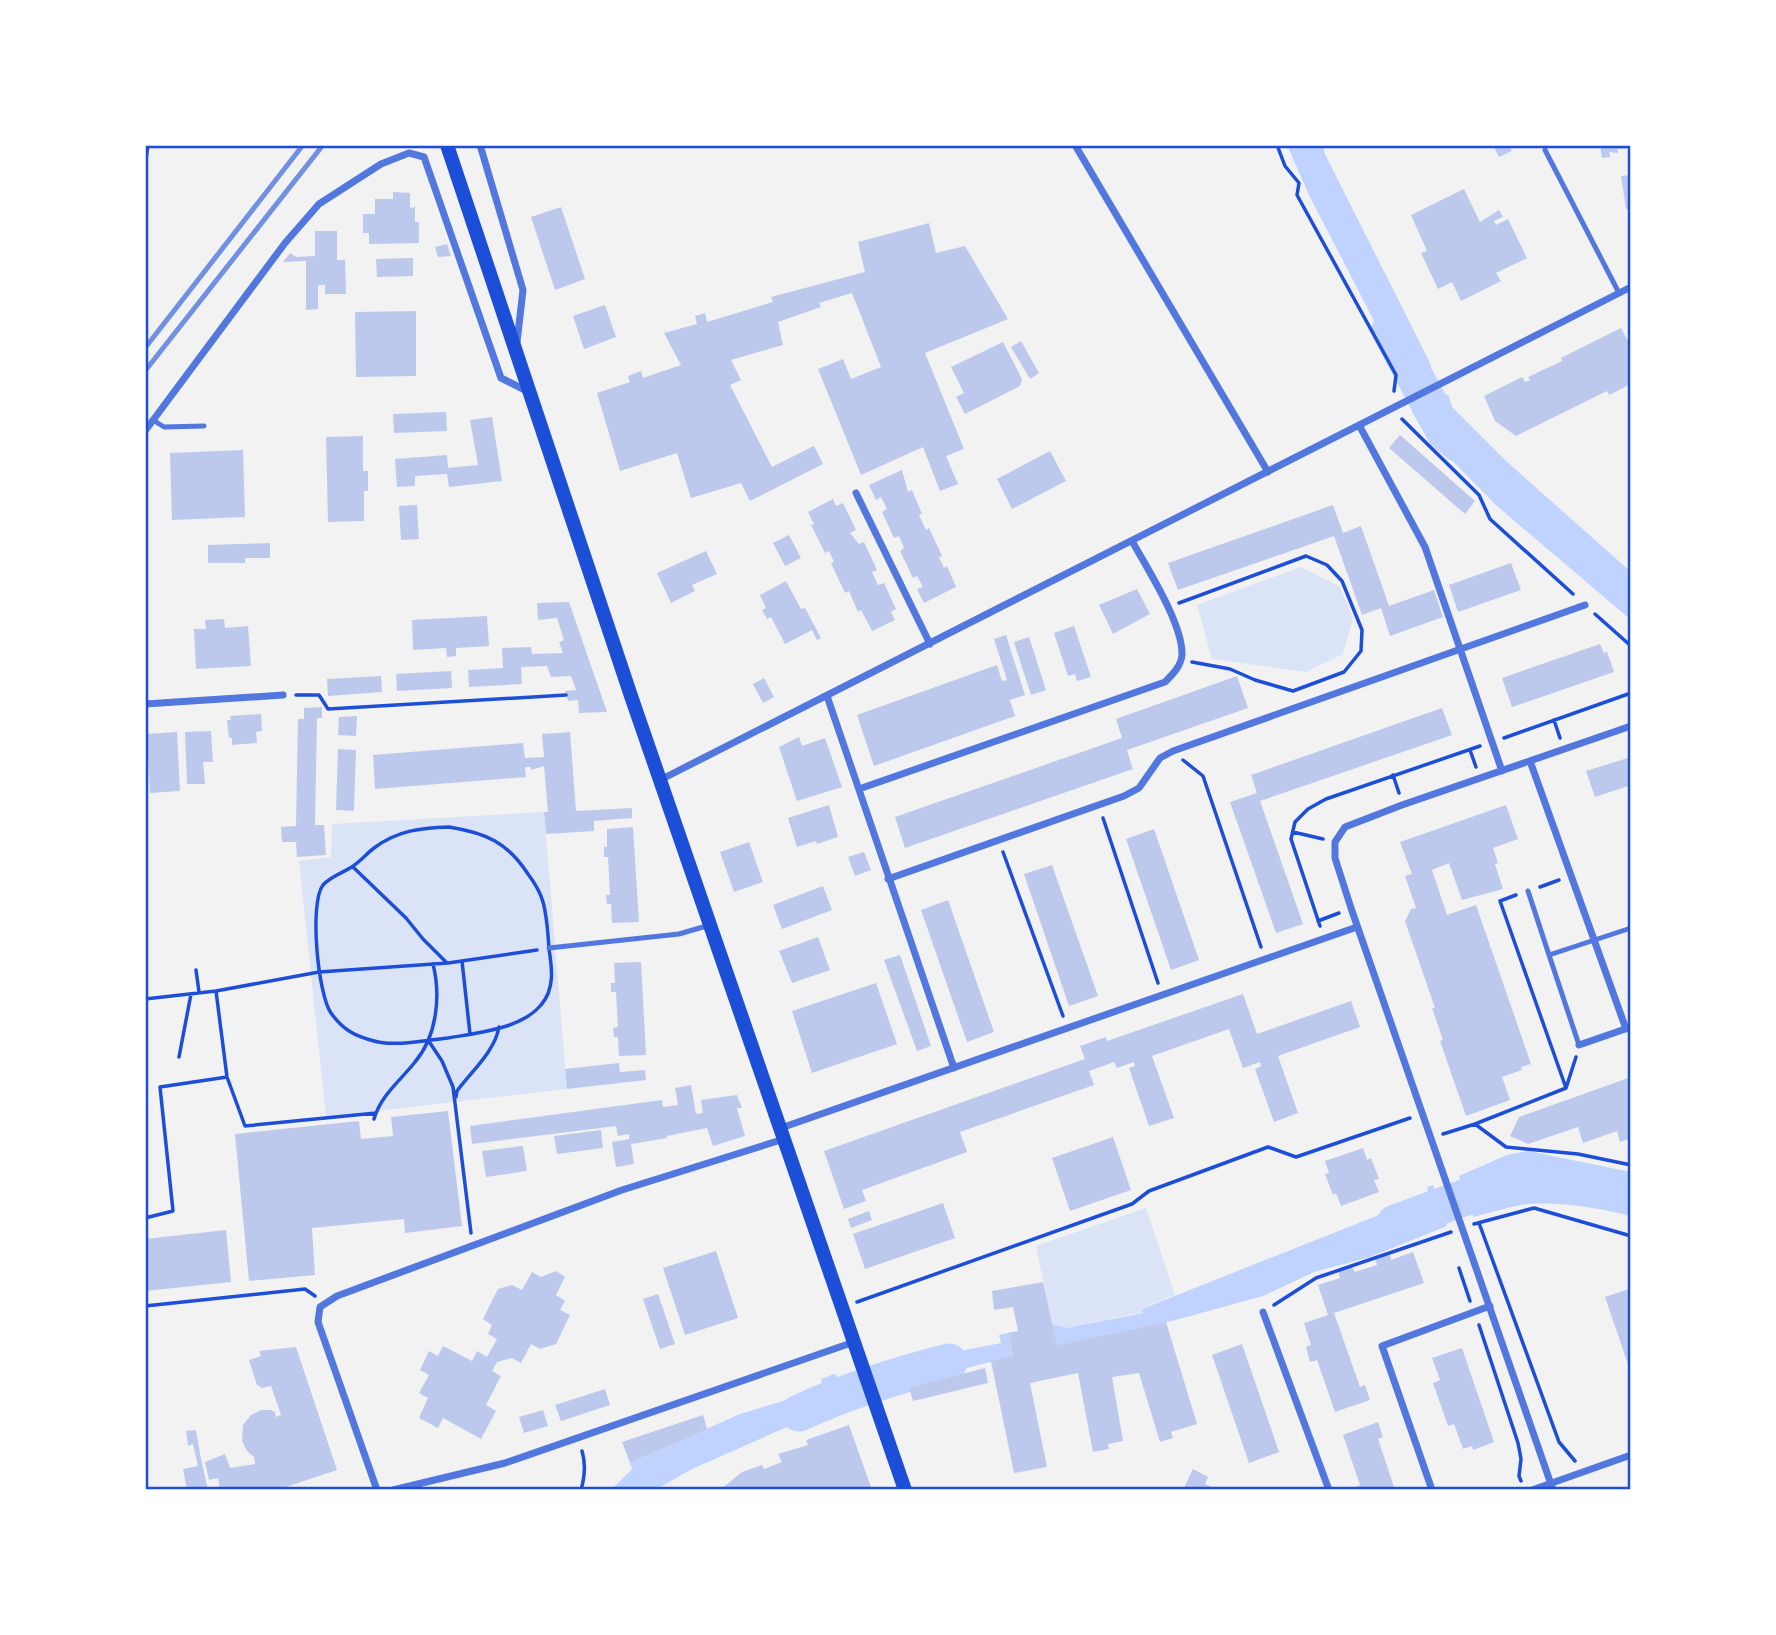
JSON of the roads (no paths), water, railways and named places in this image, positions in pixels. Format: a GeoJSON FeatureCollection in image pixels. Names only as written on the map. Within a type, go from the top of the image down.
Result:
{"type":"FeatureCollection","features":[{"type":"Feature","properties":{"kind":"main road"},"geometry":{"type":"LineString","coordinates":[[447,145],[660,780],[905,1490]]}},
{"type":"Feature","properties":{"kind":"street"},"geometry":{"type":"LineString","coordinates":[[480,145],[523,290],[516,350]]}},
{"type":"Feature","properties":{"kind":"street"},"geometry":{"type":"LineString","coordinates":[[1075,145],[1268,472]]}},
{"type":"Feature","properties":{"kind":"street"},"geometry":{"type":"LineString","coordinates":[[145,430],[285,243],[319,204],[381,164],[409,153],[425,157],[501,378],[531,393]]}},
{"type":"Feature","properties":{"kind":"street"},"geometry":{"type":"LineString","coordinates":[[660,780],[1631,287]]}},
{"type":"Feature","properties":{"kind":"street"},"geometry":{"type":"LineString","coordinates":[[1359,425],[1425,547],[1502,771]]}},
{"type":"Feature","properties":{"kind":"street"},"geometry":{"type":"LineString","coordinates":[[856,493],[930,644]]}},
{"type":"Feature","properties":{"kind":"street"},"geometry":{"type":"LineString","coordinates":[[859,789],[1165,682],[1177,670],[1182,654],[1176,628],[1132,541]]}},
{"type":"Feature","properties":{"kind":"street"},"geometry":{"type":"LineString","coordinates":[[888,879],[1139,788],[1160,758],[1173,751],[1585,605]]}},
{"type":"Feature","properties":{"kind":"street"},"geometry":{"type":"LineString","coordinates":[[145,704],[283,695]]}},
{"type":"Feature","properties":{"kind":"street"},"geometry":{"type":"LineString","coordinates":[[827,696],[954,1068]]}},
{"type":"Feature","properties":{"kind":"street"},"geometry":{"type":"LineString","coordinates":[[1552,1487],[1357,926],[1335,858],[1335,842],[1345,827],[1631,726]]}},
{"type":"Feature","properties":{"kind":"street"},"geometry":{"type":"LineString","coordinates":[[1530,761],[1628,1028],[1579,1045]]}},
{"type":"Feature","properties":{"kind":"street"},"geometry":{"type":"LineString","coordinates":[[377,1490],[317,1322],[320,1307],[337,1296],[622,1190],[782,1134],[954,1068],[1357,926]]}},
{"type":"Feature","properties":{"kind":"street"},"geometry":{"type":"LineString","coordinates":[[1432,1490],[1382,1346],[1490,1306]]}},
{"type":"Feature","properties":{"kind":"street"},"geometry":{"type":"LineString","coordinates":[[1264,1312],[1329,1490]]}},
{"type":"Feature","properties":{"kind":"street"},"geometry":{"type":"LineString","coordinates":[[393,1490],[505,1463],[856,1349]]}},
{"type":"Feature","properties":{"kind":"street"},"geometry":{"type":"LineString","coordinates":[[1532,1490],[1552,1487],[1631,1455]]}},
{"type":"Feature","properties":{"kind":"lane"},"geometry":{"type":"LineString","coordinates":[[1545,150],[1619,293]]}},
{"type":"Feature","properties":{"kind":"lane"},"geometry":{"type":"LineString","coordinates":[[153,420],[164,427],[204,426]]}},
{"type":"Feature","properties":{"kind":"lane"},"geometry":{"type":"LineString","coordinates":[[1528,891],[1579,1045]]}},
{"type":"Feature","properties":{"kind":"lane"},"geometry":{"type":"LineString","coordinates":[[549,948],[679,934],[710,925]]}},
{"type":"Feature","properties":{"kind":"lane"},"geometry":{"type":"LineString","coordinates":[[1549,955],[1631,928]]}},
{"type":"Feature","properties":{"kind":"water"},"geometry":{"type":"Polygon","coordinates":[[[1287,145],[1323,145],[1325,154],[1431,365],[1403,377],[1309,195],[1287,145]]]}},
{"type":"Feature","properties":{"kind":"water"},"geometry":{"type":"Polygon","coordinates":[[[1448,394],[1452,407],[1506,461],[1631,572],[1631,620],[1497,506],[1424,432],[1412,412],[1448,394]]]}},
{"type":"Feature","properties":{"kind":"water"},"geometry":{"type":"Polygon","coordinates":[[[1528,1151],[1631,1172],[1631,1216],[1547,1203],[1521,1205],[1473,1217],[1459,1176],[1507,1155],[1528,1151]]]}},
{"type":"Feature","properties":{"kind":"water"},"geometry":{"type":"Polygon","coordinates":[[[1433,1185],[1447,1226],[1370,1257],[1314,1272],[1263,1296],[1172,1321],[1057,1345],[1052,1324],[1066,1328],[1143,1313],[1142,1309],[1429,1195],[1427,1187],[1433,1185]]]}},
{"type":"Feature","properties":{"kind":"water"},"geometry":{"type":"Polygon","coordinates":[[[1008,1333],[1013,1356],[905,1384],[898,1363],[1001,1343],[999,1335],[1008,1333]]]}},
{"type":"Feature","properties":{"kind":"water"},"geometry":{"type":"Polygon","coordinates":[[[834,1374],[847,1405],[803,1420],[692,1469],[655,1490],[611,1490],[632,1469],[630,1463],[740,1414],[823,1389],[821,1379],[834,1374]]]}},
{"type":"Feature","properties":{"kind":"waterway"},"geometry":{"type":"LineString","coordinates":[[1390,330],[1444,431],[1459,444]]}},
{"type":"Feature","properties":{"kind":"waterway"},"geometry":{"type":"LineString","coordinates":[[1395,1223],[1507,1182],[1515,1183]]}},
{"type":"Feature","properties":{"kind":"waterway"},"geometry":{"type":"LineString","coordinates":[[799,1413],[873,1384],[949,1362]]}},
{"type":"Feature","properties":{"kind":"railway"},"geometry":{"type":"LineString","coordinates":[[145,348],[303,145]]}},
{"type":"Feature","properties":{"kind":"railway"},"geometry":{"type":"LineString","coordinates":[[145,371],[323,145]]}}]}
